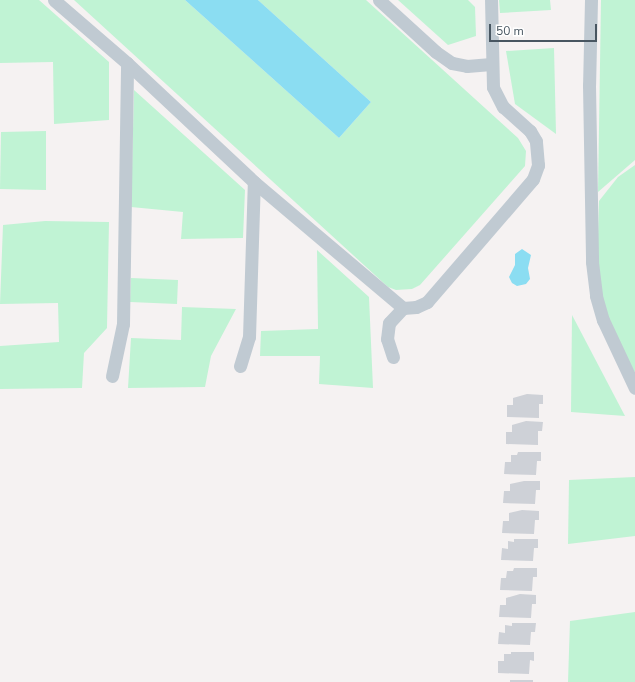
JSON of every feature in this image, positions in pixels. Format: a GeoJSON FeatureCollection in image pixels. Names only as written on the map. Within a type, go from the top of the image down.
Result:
{"type":"FeatureCollection","features":[{"type":"Feature","properties":{"kind":"street"},"geometry":{"type":"LineString","coordinates":[[54,0],[127,63],[254,182],[403,308]]}},
{"type":"Feature","properties":{"kind":"street"},"geometry":{"type":"LineString","coordinates":[[379,0],[436,52],[452,63],[468,66],[491,64]]}},
{"type":"Feature","properties":{"kind":"street"},"geometry":{"type":"LineString","coordinates":[[393,357],[387,339],[389,323],[403,308],[416,307],[427,302],[533,179],[538,165],[536,141],[530,132],[503,107],[493,87],[491,64],[491,0]]}},
{"type":"Feature","properties":{"kind":"street"},"geometry":{"type":"LineString","coordinates":[[591,0],[589,92],[592,262],[595,289],[603,320],[635,388]]}},
{"type":"Feature","properties":{"kind":"street"},"geometry":{"type":"LineString","coordinates":[[112,376],[123,324],[127,63]]}},
{"type":"Feature","properties":{"kind":"street"},"geometry":{"type":"LineString","coordinates":[[240,366],[249,338],[254,182]]}},
{"type":"Feature","properties":{"kind":"green space"},"geometry":{"type":"Polygon","coordinates":[[[0,0],[39,0],[109,62],[109,120],[54,124],[53,62],[0,63],[0,0]]]}},
{"type":"Feature","properties":{"kind":"green space"},"geometry":{"type":"Polygon","coordinates":[[[74,0],[185,0],[339,138],[371,102],[258,0],[366,0],[518,138],[526,151],[525,166],[420,285],[412,289],[396,290],[388,287],[74,0]]]}},
{"type":"Feature","properties":{"kind":"green space"},"geometry":{"type":"Polygon","coordinates":[[[398,0],[468,0],[475,7],[476,36],[448,45],[398,0]]]}},
{"type":"Feature","properties":{"kind":"green space"},"geometry":{"type":"Polygon","coordinates":[[[499,0],[550,0],[551,10],[500,13],[499,0]]]}},
{"type":"Feature","properties":{"kind":"green space"},"geometry":{"type":"Polygon","coordinates":[[[601,0],[635,0],[635,160],[598,192],[601,0]]]}},
{"type":"Feature","properties":{"kind":"green space"},"geometry":{"type":"Polygon","coordinates":[[[554,48],[556,134],[515,104],[506,51],[554,48]]]}},
{"type":"Feature","properties":{"kind":"green space"},"geometry":{"type":"Polygon","coordinates":[[[134,90],[245,190],[243,238],[181,239],[183,212],[131,207],[134,90]]]}},
{"type":"Feature","properties":{"kind":"green space"},"geometry":{"type":"Polygon","coordinates":[[[46,131],[46,190],[0,189],[1,132],[46,131]]]}},
{"type":"Feature","properties":{"kind":"green space"},"geometry":{"type":"Polygon","coordinates":[[[635,165],[635,373],[607,320],[597,273],[599,201],[618,177],[635,165]]]}},
{"type":"Feature","properties":{"kind":"green space"},"geometry":{"type":"Polygon","coordinates":[[[45,221],[109,222],[107,328],[84,353],[82,388],[0,389],[0,346],[59,342],[58,303],[0,304],[3,225],[45,221]]]}},
{"type":"Feature","properties":{"kind":"green space"},"geometry":{"type":"Polygon","coordinates":[[[317,250],[369,297],[373,388],[319,384],[320,356],[260,356],[261,331],[318,329],[317,250]]]}},
{"type":"Feature","properties":{"kind":"green space"},"geometry":{"type":"Polygon","coordinates":[[[131,278],[178,280],[177,304],[130,302],[131,278]]]}},
{"type":"Feature","properties":{"kind":"green space"},"geometry":{"type":"Polygon","coordinates":[[[182,307],[236,309],[211,356],[205,387],[128,388],[131,338],[181,340],[182,307]]]}},
{"type":"Feature","properties":{"kind":"green space"},"geometry":{"type":"Polygon","coordinates":[[[572,315],[625,416],[571,412],[572,315]]]}},
{"type":"Feature","properties":{"kind":"green space"},"geometry":{"type":"Polygon","coordinates":[[[635,477],[635,536],[568,544],[569,480],[635,477]]]}},
{"type":"Feature","properties":{"kind":"green space"},"geometry":{"type":"Polygon","coordinates":[[[635,612],[635,682],[568,682],[570,621],[635,612]]]}},
{"type":"Feature","properties":{"kind":"water"},"geometry":{"type":"Polygon","coordinates":[[[185,0],[258,0],[371,102],[339,138],[185,0]]]}},
{"type":"Feature","properties":{"kind":"water"},"geometry":{"type":"Polygon","coordinates":[[[522,249],[531,255],[528,268],[530,279],[526,284],[517,286],[512,283],[509,277],[515,265],[515,254],[522,249]]]}},
{"type":"Feature","properties":{"kind":"building"},"geometry":{"type":"Polygon","coordinates":[[[527,394],[543,395],[543,404],[539,404],[539,418],[507,417],[507,405],[513,405],[513,398],[527,394]]]}},
{"type":"Feature","properties":{"kind":"building"},"geometry":{"type":"Polygon","coordinates":[[[526,421],[543,422],[542,431],[538,431],[538,445],[506,444],[506,432],[512,432],[512,425],[526,421]]]}},
{"type":"Feature","properties":{"kind":"building"},"geometry":{"type":"Polygon","coordinates":[[[518,452],[541,452],[541,461],[537,461],[536,475],[504,474],[505,462],[511,462],[511,455],[517,455],[518,452]]]}},
{"type":"Feature","properties":{"kind":"building"},"geometry":{"type":"Polygon","coordinates":[[[524,481],[540,481],[540,490],[536,490],[535,504],[503,503],[504,491],[510,491],[510,484],[524,481]]]}},
{"type":"Feature","properties":{"kind":"building"},"geometry":{"type":"Polygon","coordinates":[[[522,510],[539,511],[539,520],[535,520],[534,534],[502,533],[503,521],[509,521],[509,513],[522,510]]]}},
{"type":"Feature","properties":{"kind":"building"},"geometry":{"type":"Polygon","coordinates":[[[514,539],[538,539],[538,548],[534,548],[533,561],[501,560],[502,548],[508,549],[508,541],[514,542],[514,539]]]}},
{"type":"Feature","properties":{"kind":"building"},"geometry":{"type":"Polygon","coordinates":[[[514,568],[537,568],[537,577],[533,577],[532,591],[500,590],[501,578],[506,578],[507,571],[513,571],[514,568]]]}},
{"type":"Feature","properties":{"kind":"building"},"geometry":{"type":"Polygon","coordinates":[[[520,594],[536,595],[536,604],[532,604],[531,618],[499,617],[500,605],[506,605],[506,598],[520,594]]]}},
{"type":"Feature","properties":{"kind":"building"},"geometry":{"type":"Polygon","coordinates":[[[512,623],[536,623],[535,632],[531,632],[530,645],[498,644],[499,632],[505,633],[505,625],[512,626],[512,623]]]}},
{"type":"Feature","properties":{"kind":"building"},"geometry":{"type":"Polygon","coordinates":[[[511,652],[534,652],[534,661],[530,660],[529,674],[498,673],[498,661],[504,661],[504,654],[511,654],[511,652]]]}},
{"type":"Feature","properties":{"kind":"building"},"geometry":{"type":"Polygon","coordinates":[[[510,680],[533,680],[533,682],[510,682],[510,680]]]}}]}
